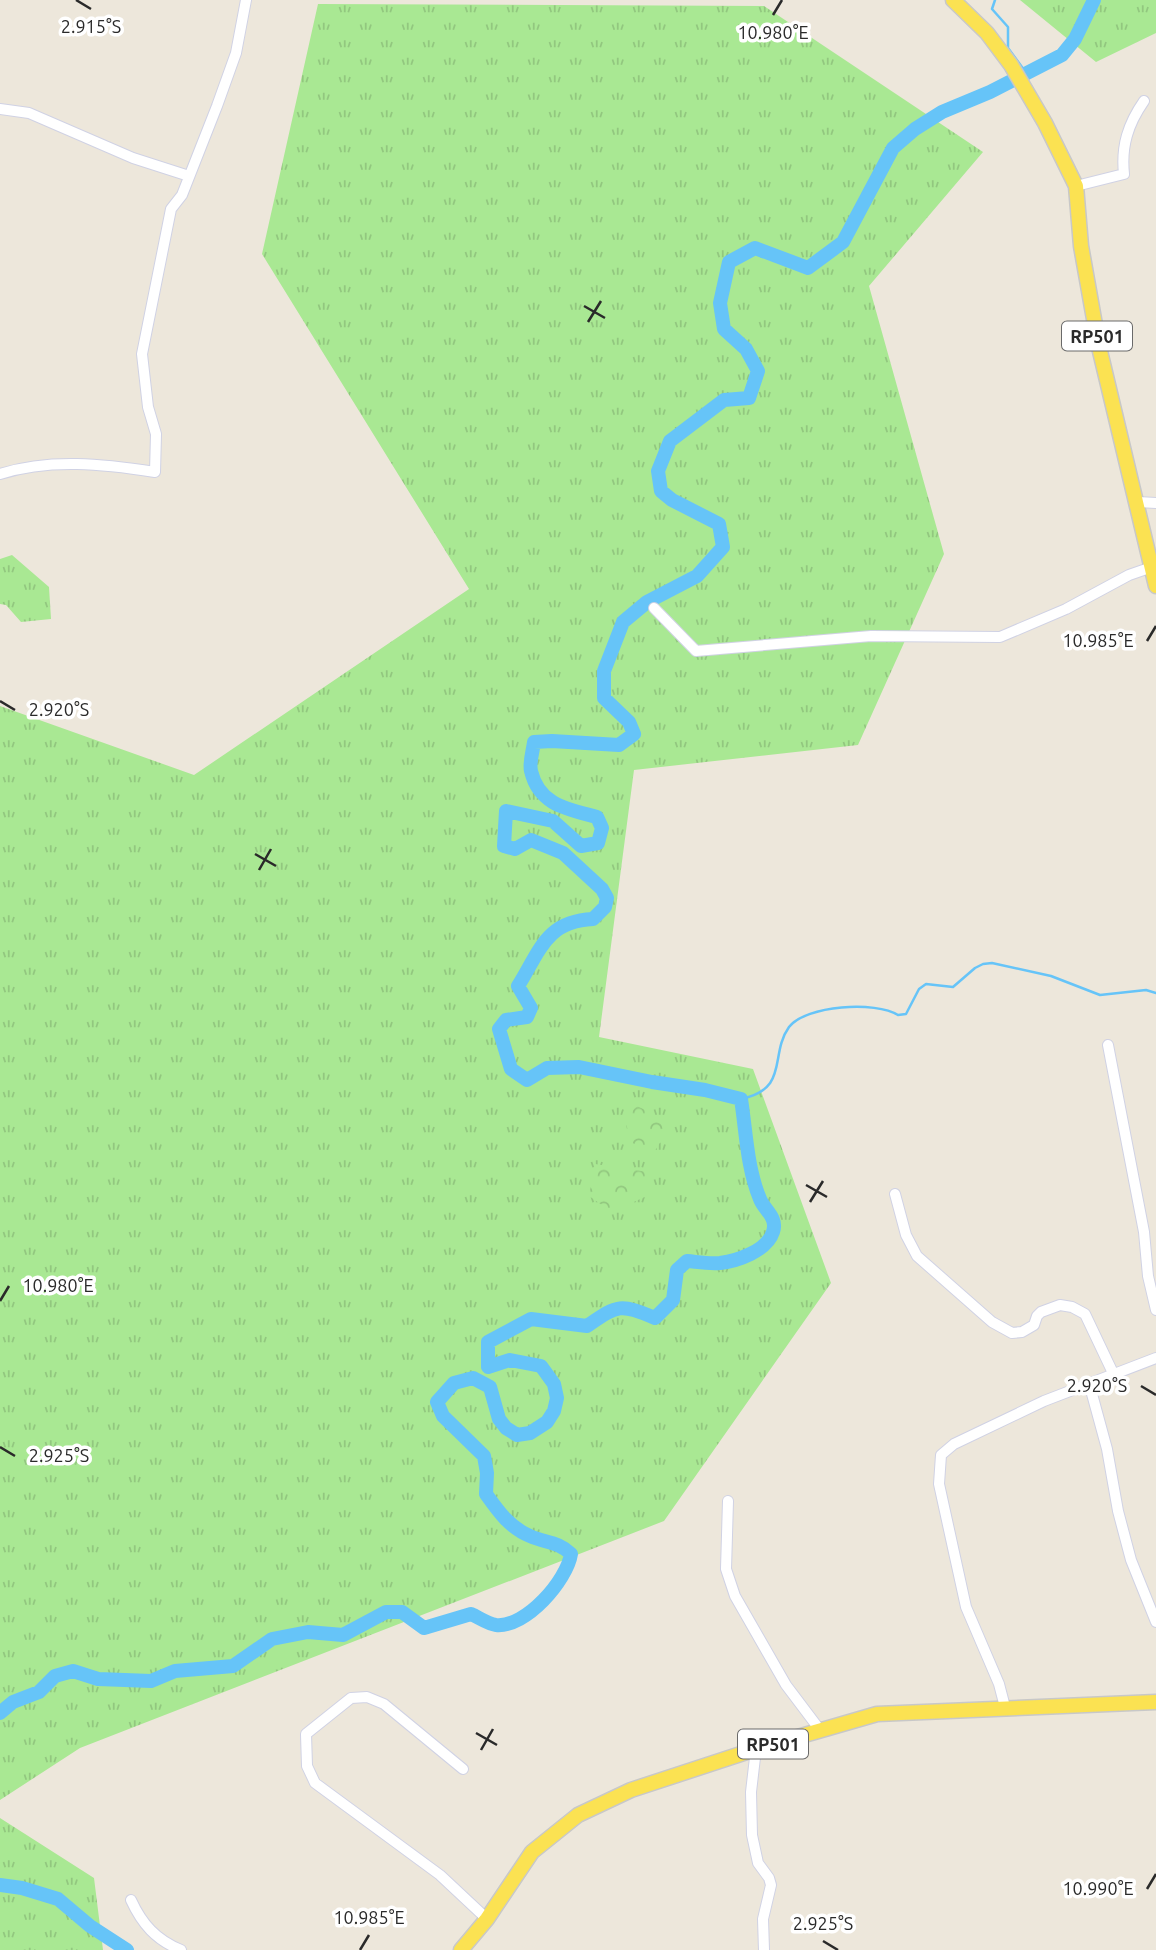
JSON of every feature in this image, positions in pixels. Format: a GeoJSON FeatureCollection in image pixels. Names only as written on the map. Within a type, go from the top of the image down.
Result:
{"type":"FeatureCollection","features":[{"type":"Feature","properties":{"kind":"main road","name":"RP501"},"geometry":{"type":"LineString","coordinates":[[953,0],[987,33],[1011,65],[1076,186],[1081,246],[1099,346],[1156,586]]}},
{"type":"Feature","properties":{"kind":"main road","name":"RP501"},"geometry":{"type":"LineString","coordinates":[[461,1950],[487,1919],[532,1852],[578,1815],[631,1790],[756,1749],[877,1714],[1156,1702]]}},
{"type":"Feature","properties":{"kind":"street"},"geometry":{"type":"LineString","coordinates":[[0,474],[24,468],[85,464],[155,472],[156,434],[148,407],[142,354],[171,209],[182,195],[228,78],[236,53],[246,0]]}},
{"type":"Feature","properties":{"kind":"street"},"geometry":{"type":"LineString","coordinates":[[1076,186],[1124,174],[1122,158],[1129,125],[1144,101]]}},
{"type":"Feature","properties":{"kind":"street"},"geometry":{"type":"LineString","coordinates":[[0,109],[29,113],[133,158],[189,176]]}},
{"type":"Feature","properties":{"kind":"street"},"geometry":{"type":"LineString","coordinates":[[1138,502],[1156,503]]}},
{"type":"Feature","properties":{"kind":"street"},"geometry":{"type":"LineString","coordinates":[[654,608],[696,651],[871,636],[1000,637],[1066,609],[1129,575],[1152,567]]}},
{"type":"Feature","properties":{"kind":"street"},"geometry":{"type":"LineString","coordinates":[[1108,1045],[1156,1310]]}},
{"type":"Feature","properties":{"kind":"street"},"geometry":{"type":"LineString","coordinates":[[895,1194],[906,1235],[917,1256],[992,1322],[1013,1333],[1022,1332],[1034,1325],[1041,1312],[1065,1305],[1078,1309],[1085,1314],[1113,1373]]}},
{"type":"Feature","properties":{"kind":"street"},"geometry":{"type":"LineString","coordinates":[[1005,1707],[999,1684],[967,1607],[939,1484],[942,1455],[954,1444],[993,1425],[1113,1373],[1156,1358]]}},
{"type":"Feature","properties":{"kind":"street"},"geometry":{"type":"LineString","coordinates":[[1089,1383],[1107,1449],[1118,1511],[1131,1560],[1156,1622]]}},
{"type":"Feature","properties":{"kind":"street"},"geometry":{"type":"LineString","coordinates":[[728,1501],[726,1569],[735,1596],[786,1685],[820,1730]]}},
{"type":"Feature","properties":{"kind":"street"},"geometry":{"type":"LineString","coordinates":[[463,1769],[384,1704],[368,1697],[351,1698],[306,1734],[307,1766],[315,1783],[440,1875],[487,1919]]}},
{"type":"Feature","properties":{"kind":"street"},"geometry":{"type":"LineString","coordinates":[[756,1749],[751,1792],[752,1835],[758,1863],[771,1885],[763,1919],[764,1950]]}},
{"type":"Feature","properties":{"kind":"street"},"geometry":{"type":"LineString","coordinates":[[131,1900],[144,1924],[166,1944],[181,1950]]}},
{"type":"Feature","properties":{"kind":"green space"},"geometry":{"type":"Polygon","coordinates":[[[1020,0],[1156,0],[1156,33],[1096,62],[1020,0]]]}},
{"type":"Feature","properties":{"kind":"green space"},"geometry":{"type":"Polygon","coordinates":[[[318,4],[764,6],[983,152],[869,286],[944,554],[858,745],[634,770],[599,1037],[753,1069],[831,1283],[664,1521],[80,1748],[0,1800],[0,706],[194,775],[469,589],[262,254],[318,4]]]}},
{"type":"Feature","properties":{"kind":"green space"},"geometry":{"type":"Polygon","coordinates":[[[12,555],[49,587],[51,619],[21,622],[6,605],[0,604],[0,559],[12,555]]]}},
{"type":"Feature","properties":{"kind":"green space"},"geometry":{"type":"Polygon","coordinates":[[[637,1106],[672,1123],[653,1154],[629,1141],[625,1118],[637,1106]]]}},
{"type":"Feature","properties":{"kind":"green space"},"geometry":{"type":"Polygon","coordinates":[[[595,1164],[648,1172],[649,1195],[612,1212],[589,1196],[595,1164]]]}},
{"type":"Feature","properties":{"kind":"green space"},"geometry":{"type":"Polygon","coordinates":[[[0,1818],[94,1878],[103,1950],[0,1950],[0,1818]]]}},
{"type":"Feature","properties":{"kind":"waterway"},"geometry":{"type":"LineString","coordinates":[[995,0],[992,9],[1008,27],[1008,48],[1027,74]]}},
{"type":"Feature","properties":{"kind":"waterway"},"geometry":{"type":"LineString","coordinates":[[0,1713],[13,1702],[39,1692],[55,1676],[73,1671],[98,1679],[151,1681],[175,1671],[233,1666],[272,1639],[308,1632],[343,1635],[386,1612],[402,1612],[424,1628],[471,1614],[496,1625],[508,1624],[532,1611],[562,1576],[571,1554],[556,1544],[523,1533],[500,1513],[486,1494],[487,1473],[484,1456],[443,1416],[437,1402],[454,1383],[473,1378],[490,1387],[499,1419],[506,1428],[517,1435],[530,1433],[547,1422],[554,1411],[557,1398],[554,1384],[541,1366],[510,1360],[488,1367],[488,1342],[531,1319],[587,1326],[619,1308],[655,1318],[673,1300],[677,1270],[687,1261],[720,1263],[743,1257],[765,1245],[773,1232],[774,1222],[760,1199],[752,1175],[741,1099],[579,1067],[547,1068],[527,1080],[511,1069],[499,1029],[506,1020],[527,1017],[531,1008],[518,986],[539,950],[554,932],[565,925],[593,919],[605,907],[607,898],[602,889],[563,853],[531,840],[515,849],[504,846],[506,811],[553,821],[581,846],[598,843],[602,828],[597,817],[556,804],[540,791],[531,768],[534,742],[619,745],[634,734],[629,722],[604,698],[604,671],[623,622],[647,602],[697,576],[723,547],[719,524],[672,500],[661,491],[658,471],[670,441],[724,400],[749,398],[758,371],[746,349],[724,329],[720,303],[729,262],[755,248],[808,268],[843,242],[893,148],[915,129],[942,112],[990,92],[1062,55],[1075,39],[1094,0]]}},
{"type":"Feature","properties":{"kind":"waterway"},"geometry":{"type":"LineString","coordinates":[[741,1099],[756,1094],[772,1079],[783,1038],[789,1027],[798,1020],[825,1010],[858,1007],[874,1008],[898,1015],[906,1014],[919,989],[926,984],[953,987],[983,964],[992,963],[1051,976],[1100,995],[1146,990],[1156,993]]}},
{"type":"Feature","properties":{"kind":"waterway"},"geometry":{"type":"LineString","coordinates":[[0,1885],[22,1888],[58,1899],[90,1926],[127,1950]]}}]}
